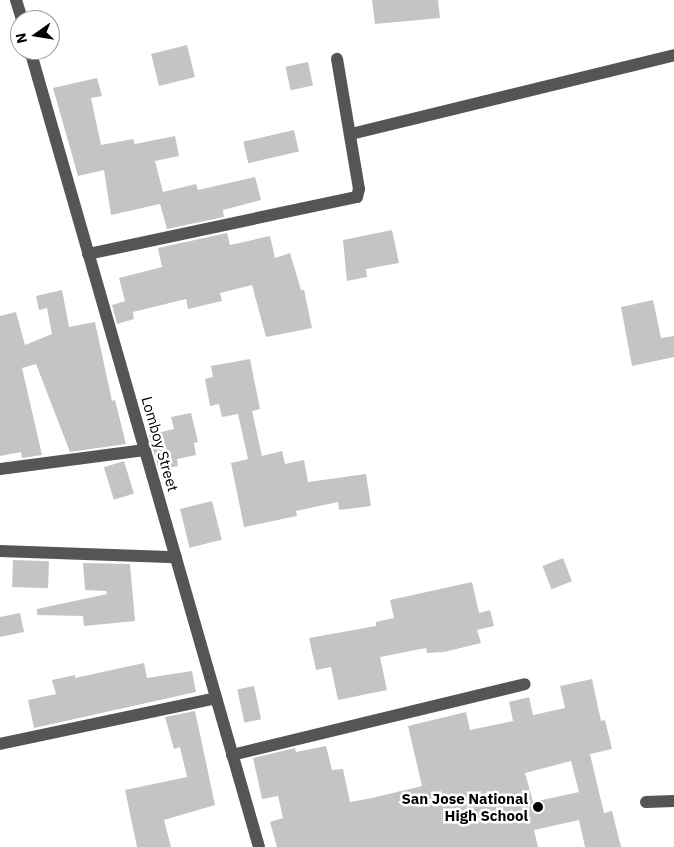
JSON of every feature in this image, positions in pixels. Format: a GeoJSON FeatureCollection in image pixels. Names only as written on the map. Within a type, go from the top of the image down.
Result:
{"type":"FeatureCollection","features":[{"type":"Feature","properties":{"kind":"street"},"geometry":{"type":"LineString","coordinates":[[351,134],[674,55]]}},
{"type":"Feature","properties":{"kind":"street"},"geometry":{"type":"LineString","coordinates":[[88,254],[357,197],[359,189],[337,59]]}},
{"type":"Feature","properties":{"kind":"street","name":"Lomboy Street"},"geometry":{"type":"LineString","coordinates":[[33,60],[259,847]]}},
{"type":"Feature","properties":{"kind":"street"},"geometry":{"type":"LineString","coordinates":[[0,469],[145,450]]}},
{"type":"Feature","properties":{"kind":"street"},"geometry":{"type":"LineString","coordinates":[[0,551],[176,557]]}},
{"type":"Feature","properties":{"kind":"street"},"geometry":{"type":"LineString","coordinates":[[232,755],[525,684]]}},
{"type":"Feature","properties":{"kind":"street"},"geometry":{"type":"LineString","coordinates":[[0,744],[216,698]]}},
{"type":"Feature","properties":{"kind":"street"},"geometry":{"type":"LineString","coordinates":[[646,802],[674,801]]}},
{"type":"Feature","properties":{"kind":"building"},"geometry":{"type":"Polygon","coordinates":[[[372,0],[438,0],[440,18],[375,24],[372,0]]]}},
{"type":"Feature","properties":{"kind":"building"},"geometry":{"type":"Polygon","coordinates":[[[187,45],[195,77],[159,86],[151,54],[187,45]]]}},
{"type":"Feature","properties":{"kind":"building"},"geometry":{"type":"Polygon","coordinates":[[[308,62],[313,85],[290,90],[286,67],[308,62]]]}},
{"type":"Feature","properties":{"kind":"building"},"geometry":{"type":"Polygon","coordinates":[[[97,78],[102,96],[91,98],[101,145],[133,139],[135,144],[175,136],[179,156],[155,161],[163,192],[196,184],[198,190],[255,177],[261,200],[223,210],[224,217],[167,229],[160,204],[111,215],[104,170],[78,176],[53,88],[97,78]]]}},
{"type":"Feature","properties":{"kind":"building"},"geometry":{"type":"Polygon","coordinates":[[[294,130],[299,151],[248,163],[243,142],[294,130]]]}},
{"type":"Feature","properties":{"kind":"building"},"geometry":{"type":"Polygon","coordinates":[[[392,230],[399,263],[366,269],[367,277],[347,281],[343,240],[392,230]]]}},
{"type":"Feature","properties":{"kind":"building"},"geometry":{"type":"Polygon","coordinates":[[[227,233],[230,245],[270,236],[275,258],[290,253],[301,290],[304,290],[312,328],[266,337],[252,285],[220,293],[222,301],[188,309],[186,299],[133,312],[134,319],[117,324],[112,305],[125,301],[119,278],[162,267],[158,248],[227,233]]]}},
{"type":"Feature","properties":{"kind":"building"},"geometry":{"type":"Polygon","coordinates":[[[62,290],[69,327],[95,322],[112,401],[115,400],[126,444],[70,452],[36,364],[22,368],[42,455],[22,458],[21,452],[0,456],[0,316],[16,312],[25,345],[52,334],[47,308],[39,310],[36,296],[62,290]]]}},
{"type":"Feature","properties":{"kind":"building"},"geometry":{"type":"Polygon","coordinates":[[[653,300],[661,338],[674,336],[674,357],[632,366],[621,307],[653,300]]]}},
{"type":"Feature","properties":{"kind":"building"},"geometry":{"type":"Polygon","coordinates":[[[250,359],[260,409],[252,411],[262,456],[282,451],[285,464],[304,460],[308,482],[366,474],[371,506],[339,510],[338,502],[296,511],[297,516],[244,527],[231,463],[248,459],[238,414],[222,417],[219,404],[210,406],[205,379],[213,377],[211,366],[250,359]]]}},
{"type":"Feature","properties":{"kind":"building"},"geometry":{"type":"Polygon","coordinates":[[[191,413],[198,442],[194,443],[196,455],[177,459],[178,466],[159,470],[149,435],[174,429],[171,417],[191,413]]]}},
{"type":"Feature","properties":{"kind":"building"},"geometry":{"type":"Polygon","coordinates":[[[124,461],[134,494],[114,500],[104,467],[124,461]]]}},
{"type":"Feature","properties":{"kind":"building"},"geometry":{"type":"Polygon","coordinates":[[[212,501],[222,540],[190,548],[180,509],[212,501]]]}},
{"type":"Feature","properties":{"kind":"building"},"geometry":{"type":"Polygon","coordinates":[[[563,558],[572,581],[551,589],[542,566],[563,558]]]}},
{"type":"Feature","properties":{"kind":"building"},"geometry":{"type":"Polygon","coordinates":[[[13,560],[49,561],[48,588],[12,587],[13,560]]]}},
{"type":"Feature","properties":{"kind":"building"},"geometry":{"type":"Polygon","coordinates":[[[83,563],[130,564],[135,621],[84,626],[83,616],[37,615],[37,609],[107,594],[106,591],[85,590],[83,563]]]}},
{"type":"Feature","properties":{"kind":"building"},"geometry":{"type":"Polygon","coordinates":[[[472,582],[479,613],[490,610],[494,626],[477,630],[481,643],[444,652],[427,653],[426,648],[380,657],[387,690],[338,700],[331,667],[316,670],[309,638],[376,626],[376,622],[394,618],[390,600],[472,582]]]}},
{"type":"Feature","properties":{"kind":"building"},"geometry":{"type":"Polygon","coordinates":[[[20,613],[24,632],[0,637],[0,617],[20,613]]]}},
{"type":"Feature","properties":{"kind":"building"},"geometry":{"type":"Polygon","coordinates":[[[144,663],[147,678],[192,671],[196,692],[34,728],[28,700],[56,694],[52,680],[75,675],[75,678],[144,663]]]}},
{"type":"Feature","properties":{"kind":"building"},"geometry":{"type":"Polygon","coordinates":[[[592,679],[601,721],[605,720],[612,749],[590,754],[604,813],[612,811],[621,847],[585,847],[579,820],[534,830],[538,847],[277,847],[270,822],[283,818],[278,796],[262,799],[253,758],[295,748],[296,752],[326,746],[332,770],[343,769],[350,802],[372,798],[422,786],[408,726],[466,712],[470,730],[513,721],[509,702],[529,697],[533,715],[565,708],[560,686],[592,679]],[[571,761],[525,773],[533,802],[579,792],[571,761]]]}},
{"type":"Feature","properties":{"kind":"building"},"geometry":{"type":"Polygon","coordinates":[[[254,686],[261,719],[244,723],[237,690],[254,686]]]}},
{"type":"Feature","properties":{"kind":"building"},"geometry":{"type":"Polygon","coordinates":[[[195,711],[215,805],[164,820],[171,847],[137,847],[125,790],[187,777],[180,747],[174,749],[165,717],[195,711]]]}},
{"type":"Feature","properties":{"kind":"place","name":"San Jose National High School"},"geometry":{"type":"Point","coordinates":[538,807]}}]}
